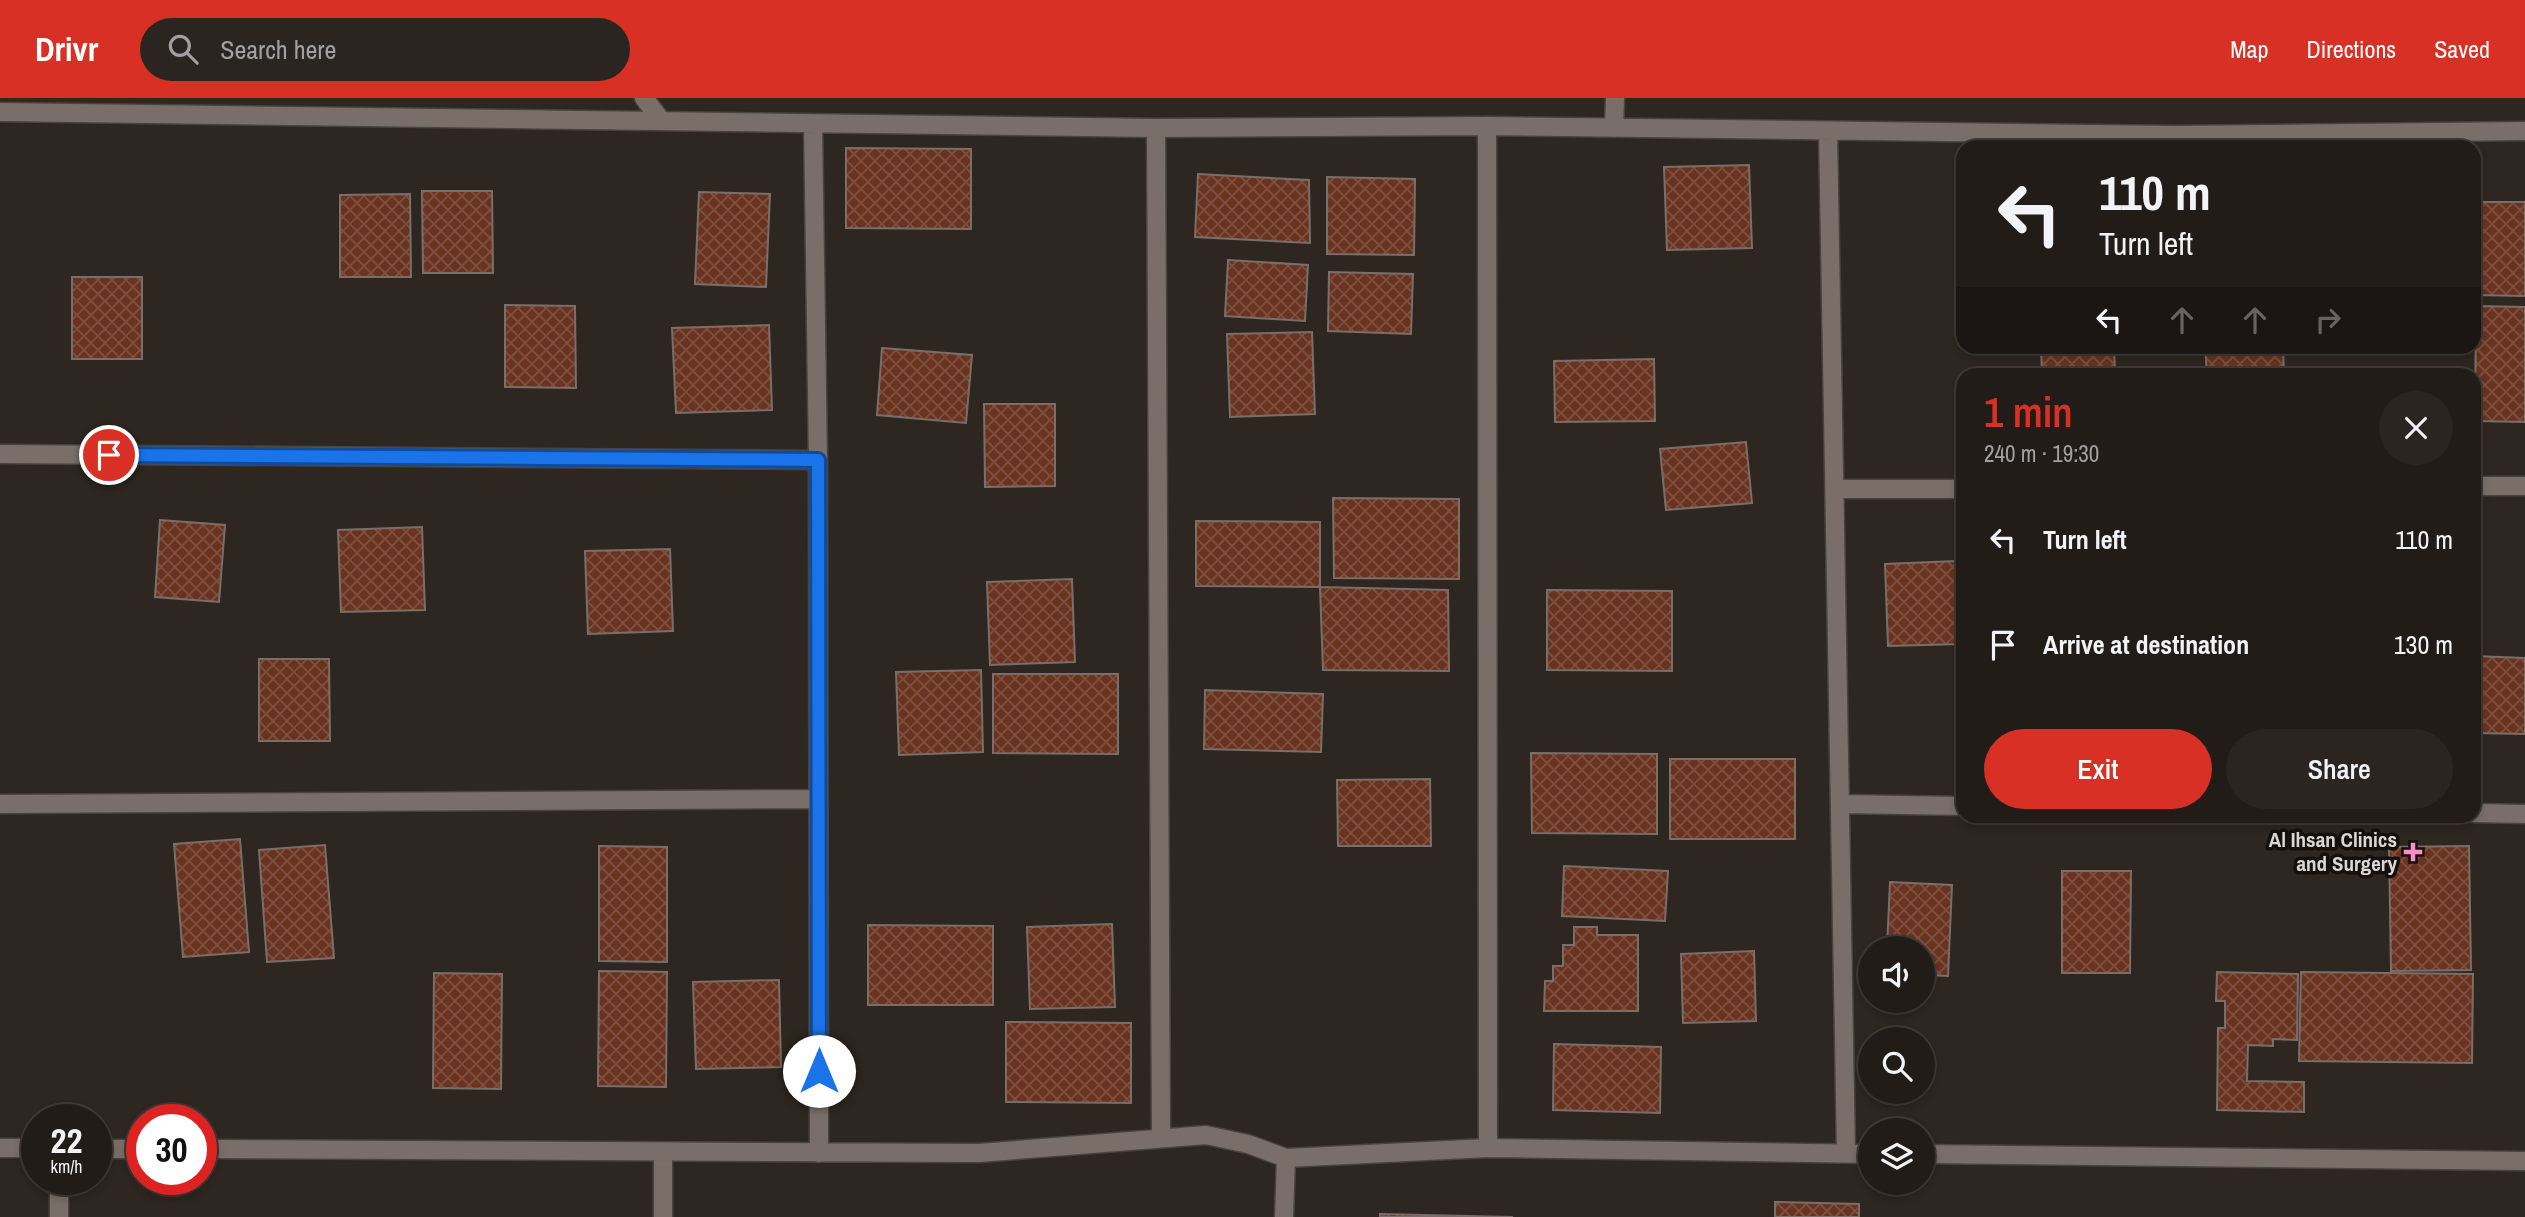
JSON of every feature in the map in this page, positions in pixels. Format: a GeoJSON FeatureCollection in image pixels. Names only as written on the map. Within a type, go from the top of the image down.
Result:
{"type":"FeatureCollection","features":[{"type":"Feature","properties":{"kind":"street"},"geometry":{"type":"LineString","coordinates":[[324,98],[324,116]]}},
{"type":"Feature","properties":{"kind":"street"},"geometry":{"type":"LineString","coordinates":[[644,98],[661,121]]}},
{"type":"Feature","properties":{"kind":"street"},"geometry":{"type":"LineString","coordinates":[[1614,128],[1615,98]]}},
{"type":"Feature","properties":{"kind":"street"},"geometry":{"type":"LineString","coordinates":[[0,112],[1156,128],[1488,126],[2175,135],[2525,131]]}},
{"type":"Feature","properties":{"kind":"street"},"geometry":{"type":"LineString","coordinates":[[813,124],[818,460],[819,1153]]}},
{"type":"Feature","properties":{"kind":"street"},"geometry":{"type":"LineString","coordinates":[[1488,126],[1488,1148]]}},
{"type":"Feature","properties":{"kind":"street"},"geometry":{"type":"LineString","coordinates":[[1156,128],[1161,1137]]}},
{"type":"Feature","properties":{"kind":"street"},"geometry":{"type":"LineString","coordinates":[[1828,131],[1846,1153]]}},
{"type":"Feature","properties":{"kind":"street"},"geometry":{"type":"LineString","coordinates":[[0,454],[818,460]]}},
{"type":"Feature","properties":{"kind":"street"},"geometry":{"type":"LineString","coordinates":[[2481,486],[2525,486]]}},
{"type":"Feature","properties":{"kind":"street"},"geometry":{"type":"LineString","coordinates":[[1835,489],[1956,489]]}},
{"type":"Feature","properties":{"kind":"street"},"geometry":{"type":"LineString","coordinates":[[0,804],[818,799]]}},
{"type":"Feature","properties":{"kind":"street"},"geometry":{"type":"LineString","coordinates":[[1841,804],[1956,806]]}},
{"type":"Feature","properties":{"kind":"street"},"geometry":{"type":"LineString","coordinates":[[2481,813],[2525,814]]}},
{"type":"Feature","properties":{"kind":"street"},"geometry":{"type":"LineString","coordinates":[[217,1149],[979,1153],[1206,1135],[1248,1144],[1286,1158],[1488,1148],[1858,1153]]}},
{"type":"Feature","properties":{"kind":"street"},"geometry":{"type":"LineString","coordinates":[[0,1148],[21,1148]]}},
{"type":"Feature","properties":{"kind":"street"},"geometry":{"type":"LineString","coordinates":[[663,1153],[663,1217]]}},
{"type":"Feature","properties":{"kind":"street"},"geometry":{"type":"LineString","coordinates":[[1935,1154],[2525,1161]]}},
{"type":"Feature","properties":{"kind":"street"},"geometry":{"type":"LineString","coordinates":[[1284,1217],[1286,1158]]}},
{"type":"Feature","properties":{"kind":"street"},"geometry":{"type":"LineString","coordinates":[[59,1195],[59,1217]]}},
{"type":"Feature","properties":{"kind":"building"},"geometry":{"type":"Polygon","coordinates":[[[846,148],[971,149],[971,229],[846,228],[846,148]]]}},
{"type":"Feature","properties":{"kind":"building"},"geometry":{"type":"Polygon","coordinates":[[[1749,165],[1752,248],[1667,250],[1664,167],[1749,165]]]}},
{"type":"Feature","properties":{"kind":"building"},"geometry":{"type":"Polygon","coordinates":[[[1198,174],[1309,180],[1310,243],[1195,237],[1198,174]]]}},
{"type":"Feature","properties":{"kind":"building"},"geometry":{"type":"Polygon","coordinates":[[[1327,177],[1415,179],[1414,255],[1327,254],[1327,177]]]}},
{"type":"Feature","properties":{"kind":"building"},"geometry":{"type":"Polygon","coordinates":[[[422,191],[492,191],[493,273],[423,273],[422,191]]]}},
{"type":"Feature","properties":{"kind":"building"},"geometry":{"type":"Polygon","coordinates":[[[699,192],[770,194],[766,287],[695,284],[699,192]]]}},
{"type":"Feature","properties":{"kind":"building"},"geometry":{"type":"Polygon","coordinates":[[[410,194],[411,277],[340,277],[340,195],[410,194]]]}},
{"type":"Feature","properties":{"kind":"building"},"geometry":{"type":"Polygon","coordinates":[[[2481,202],[2525,202],[2525,296],[2481,295],[2481,202]]]}},
{"type":"Feature","properties":{"kind":"building"},"geometry":{"type":"Polygon","coordinates":[[[1228,260],[1308,265],[1305,321],[1225,316],[1228,260]]]}},
{"type":"Feature","properties":{"kind":"building"},"geometry":{"type":"Polygon","coordinates":[[[1329,272],[1413,274],[1411,334],[1328,331],[1329,272]]]}},
{"type":"Feature","properties":{"kind":"building"},"geometry":{"type":"Polygon","coordinates":[[[72,277],[142,277],[142,359],[72,359],[72,277]]]}},
{"type":"Feature","properties":{"kind":"building"},"geometry":{"type":"Polygon","coordinates":[[[505,305],[575,306],[576,388],[505,387],[505,305]]]}},
{"type":"Feature","properties":{"kind":"building"},"geometry":{"type":"Polygon","coordinates":[[[2481,306],[2525,307],[2525,422],[2481,421],[2481,368],[2475,368],[2476,354],[2481,354],[2481,306]]]}},
{"type":"Feature","properties":{"kind":"building"},"geometry":{"type":"Polygon","coordinates":[[[769,325],[772,410],[676,413],[672,328],[769,325]]]}},
{"type":"Feature","properties":{"kind":"building"},"geometry":{"type":"Polygon","coordinates":[[[1312,332],[1315,414],[1230,417],[1227,334],[1312,332]]]}},
{"type":"Feature","properties":{"kind":"building"},"geometry":{"type":"Polygon","coordinates":[[[882,348],[972,355],[966,423],[877,415],[882,348]]]}},
{"type":"Feature","properties":{"kind":"building"},"geometry":{"type":"Polygon","coordinates":[[[2041,354],[2114,354],[2115,368],[2042,368],[2041,354]]]}},
{"type":"Feature","properties":{"kind":"building"},"geometry":{"type":"Polygon","coordinates":[[[2206,354],[2283,354],[2284,368],[2207,368],[2206,354]]]}},
{"type":"Feature","properties":{"kind":"building"},"geometry":{"type":"Polygon","coordinates":[[[1654,359],[1655,421],[1555,422],[1554,361],[1654,359]]]}},
{"type":"Feature","properties":{"kind":"building"},"geometry":{"type":"Polygon","coordinates":[[[984,404],[1055,404],[1055,486],[985,487],[984,404]]]}},
{"type":"Feature","properties":{"kind":"building"},"geometry":{"type":"Polygon","coordinates":[[[1746,442],[1752,503],[1666,510],[1660,449],[1746,442]]]}},
{"type":"Feature","properties":{"kind":"building"},"geometry":{"type":"Polygon","coordinates":[[[1333,498],[1459,499],[1459,579],[1334,578],[1333,498]]]}},
{"type":"Feature","properties":{"kind":"building"},"geometry":{"type":"Polygon","coordinates":[[[160,520],[225,525],[219,602],[155,597],[160,520]]]}},
{"type":"Feature","properties":{"kind":"building"},"geometry":{"type":"Polygon","coordinates":[[[1196,521],[1320,522],[1320,587],[1196,586],[1196,521]]]}},
{"type":"Feature","properties":{"kind":"building"},"geometry":{"type":"Polygon","coordinates":[[[422,527],[425,610],[341,612],[338,530],[422,527]]]}},
{"type":"Feature","properties":{"kind":"building"},"geometry":{"type":"Polygon","coordinates":[[[670,549],[673,631],[588,634],[585,551],[670,549]]]}},
{"type":"Feature","properties":{"kind":"building"},"geometry":{"type":"Polygon","coordinates":[[[1956,561],[1956,644],[1888,646],[1885,564],[1956,561]]]}},
{"type":"Feature","properties":{"kind":"building"},"geometry":{"type":"Polygon","coordinates":[[[1072,579],[1075,662],[990,665],[987,582],[1072,579]]]}},
{"type":"Feature","properties":{"kind":"building"},"geometry":{"type":"Polygon","coordinates":[[[1320,587],[1448,590],[1449,671],[1323,670],[1320,587]]]}},
{"type":"Feature","properties":{"kind":"building"},"geometry":{"type":"Polygon","coordinates":[[[1547,590],[1672,591],[1672,671],[1547,670],[1547,590]]]}},
{"type":"Feature","properties":{"kind":"building"},"geometry":{"type":"Polygon","coordinates":[[[2481,656],[2525,658],[2525,734],[2481,733],[2481,656]]]}},
{"type":"Feature","properties":{"kind":"building"},"geometry":{"type":"Polygon","coordinates":[[[259,659],[329,659],[330,741],[259,741],[259,659]]]}},
{"type":"Feature","properties":{"kind":"building"},"geometry":{"type":"Polygon","coordinates":[[[981,670],[983,752],[899,755],[896,672],[981,670]]]}},
{"type":"Feature","properties":{"kind":"building"},"geometry":{"type":"Polygon","coordinates":[[[993,674],[1118,674],[1118,754],[993,753],[993,674]]]}},
{"type":"Feature","properties":{"kind":"building"},"geometry":{"type":"Polygon","coordinates":[[[1205,690],[1323,694],[1321,752],[1204,749],[1205,690]]]}},
{"type":"Feature","properties":{"kind":"building"},"geometry":{"type":"Polygon","coordinates":[[[1531,753],[1657,754],[1657,834],[1532,833],[1531,753]]]}},
{"type":"Feature","properties":{"kind":"building"},"geometry":{"type":"Polygon","coordinates":[[[1670,759],[1795,759],[1795,839],[1670,839],[1670,759]]]}},
{"type":"Feature","properties":{"kind":"building"},"geometry":{"type":"Polygon","coordinates":[[[1430,779],[1431,846],[1338,846],[1337,780],[1430,779]]]}},
{"type":"Feature","properties":{"kind":"building"},"geometry":{"type":"Polygon","coordinates":[[[240,839],[249,952],[183,957],[174,844],[240,839]]]}},
{"type":"Feature","properties":{"kind":"building"},"geometry":{"type":"Polygon","coordinates":[[[325,845],[334,958],[267,962],[259,850],[325,845]]]}},
{"type":"Feature","properties":{"kind":"building"},"geometry":{"type":"Polygon","coordinates":[[[599,846],[667,847],[667,962],[599,961],[599,846]]]}},
{"type":"Feature","properties":{"kind":"building"},"geometry":{"type":"Polygon","coordinates":[[[2469,846],[2471,970],[2391,971],[2389,847],[2469,846]]]}},
{"type":"Feature","properties":{"kind":"building"},"geometry":{"type":"Polygon","coordinates":[[[1564,866],[1668,871],[1665,921],[1562,916],[1564,866]]]}},
{"type":"Feature","properties":{"kind":"building"},"geometry":{"type":"Polygon","coordinates":[[[2062,871],[2131,871],[2130,973],[2062,973],[2062,871]]]}},
{"type":"Feature","properties":{"kind":"building"},"geometry":{"type":"Polygon","coordinates":[[[1890,882],[1952,885],[1948,976],[1935,975],[1935,936],[1888,936],[1890,882]]]}},
{"type":"Feature","properties":{"kind":"building"},"geometry":{"type":"Polygon","coordinates":[[[1112,924],[1115,1007],[1030,1009],[1027,927],[1112,924]]]}},
{"type":"Feature","properties":{"kind":"building"},"geometry":{"type":"Polygon","coordinates":[[[868,925],[993,926],[993,1005],[868,1005],[868,925]]]}},
{"type":"Feature","properties":{"kind":"building"},"geometry":{"type":"Polygon","coordinates":[[[1574,927],[1597,927],[1597,935],[1638,935],[1638,1011],[1544,1011],[1545,981],[1553,981],[1553,966],[1563,966],[1563,945],[1574,945],[1574,927]]]}},
{"type":"Feature","properties":{"kind":"building"},"geometry":{"type":"Polygon","coordinates":[[[1754,951],[1756,1021],[1683,1023],[1681,954],[1754,951]]]}},
{"type":"Feature","properties":{"kind":"building"},"geometry":{"type":"Polygon","coordinates":[[[599,971],[667,972],[666,1087],[598,1086],[599,971]]]}},
{"type":"Feature","properties":{"kind":"building"},"geometry":{"type":"Polygon","coordinates":[[[2217,972],[2298,974],[2297,1040],[2273,1039],[2273,1046],[2248,1045],[2247,1081],[2304,1082],[2304,1112],[2217,1110],[2218,1028],[2225,1028],[2225,1001],[2216,1001],[2217,972]]]}},
{"type":"Feature","properties":{"kind":"building"},"geometry":{"type":"Polygon","coordinates":[[[2301,972],[2473,974],[2472,1063],[2299,1061],[2301,972]]]}},
{"type":"Feature","properties":{"kind":"building"},"geometry":{"type":"Polygon","coordinates":[[[434,973],[502,974],[501,1089],[433,1088],[434,973]]]}},
{"type":"Feature","properties":{"kind":"building"},"geometry":{"type":"Polygon","coordinates":[[[779,980],[781,1067],[696,1069],[693,982],[779,980]]]}},
{"type":"Feature","properties":{"kind":"building"},"geometry":{"type":"Polygon","coordinates":[[[1006,1022],[1131,1023],[1131,1103],[1006,1102],[1006,1022]]]}},
{"type":"Feature","properties":{"kind":"building"},"geometry":{"type":"Polygon","coordinates":[[[1554,1044],[1661,1047],[1660,1113],[1553,1110],[1554,1044]]]}},
{"type":"Feature","properties":{"kind":"building"},"geometry":{"type":"Polygon","coordinates":[[[1775,1202],[1859,1204],[1859,1217],[1775,1217],[1775,1202]]]}},
{"type":"Feature","properties":{"kind":"building"},"geometry":{"type":"Polygon","coordinates":[[[1380,1214],[1513,1217],[1380,1217],[1380,1214]]]}},
{"type":"Feature","properties":{"kind":"place","name":"Al Ihsan Clinics and Surgery"},"geometry":{"type":"Point","coordinates":[2413,852]}},
{"type":"Feature","properties":{"kind":"route"},"geometry":{"type":"LineString","coordinates":[[109,455],[818,460],[819,1071]]}}]}
